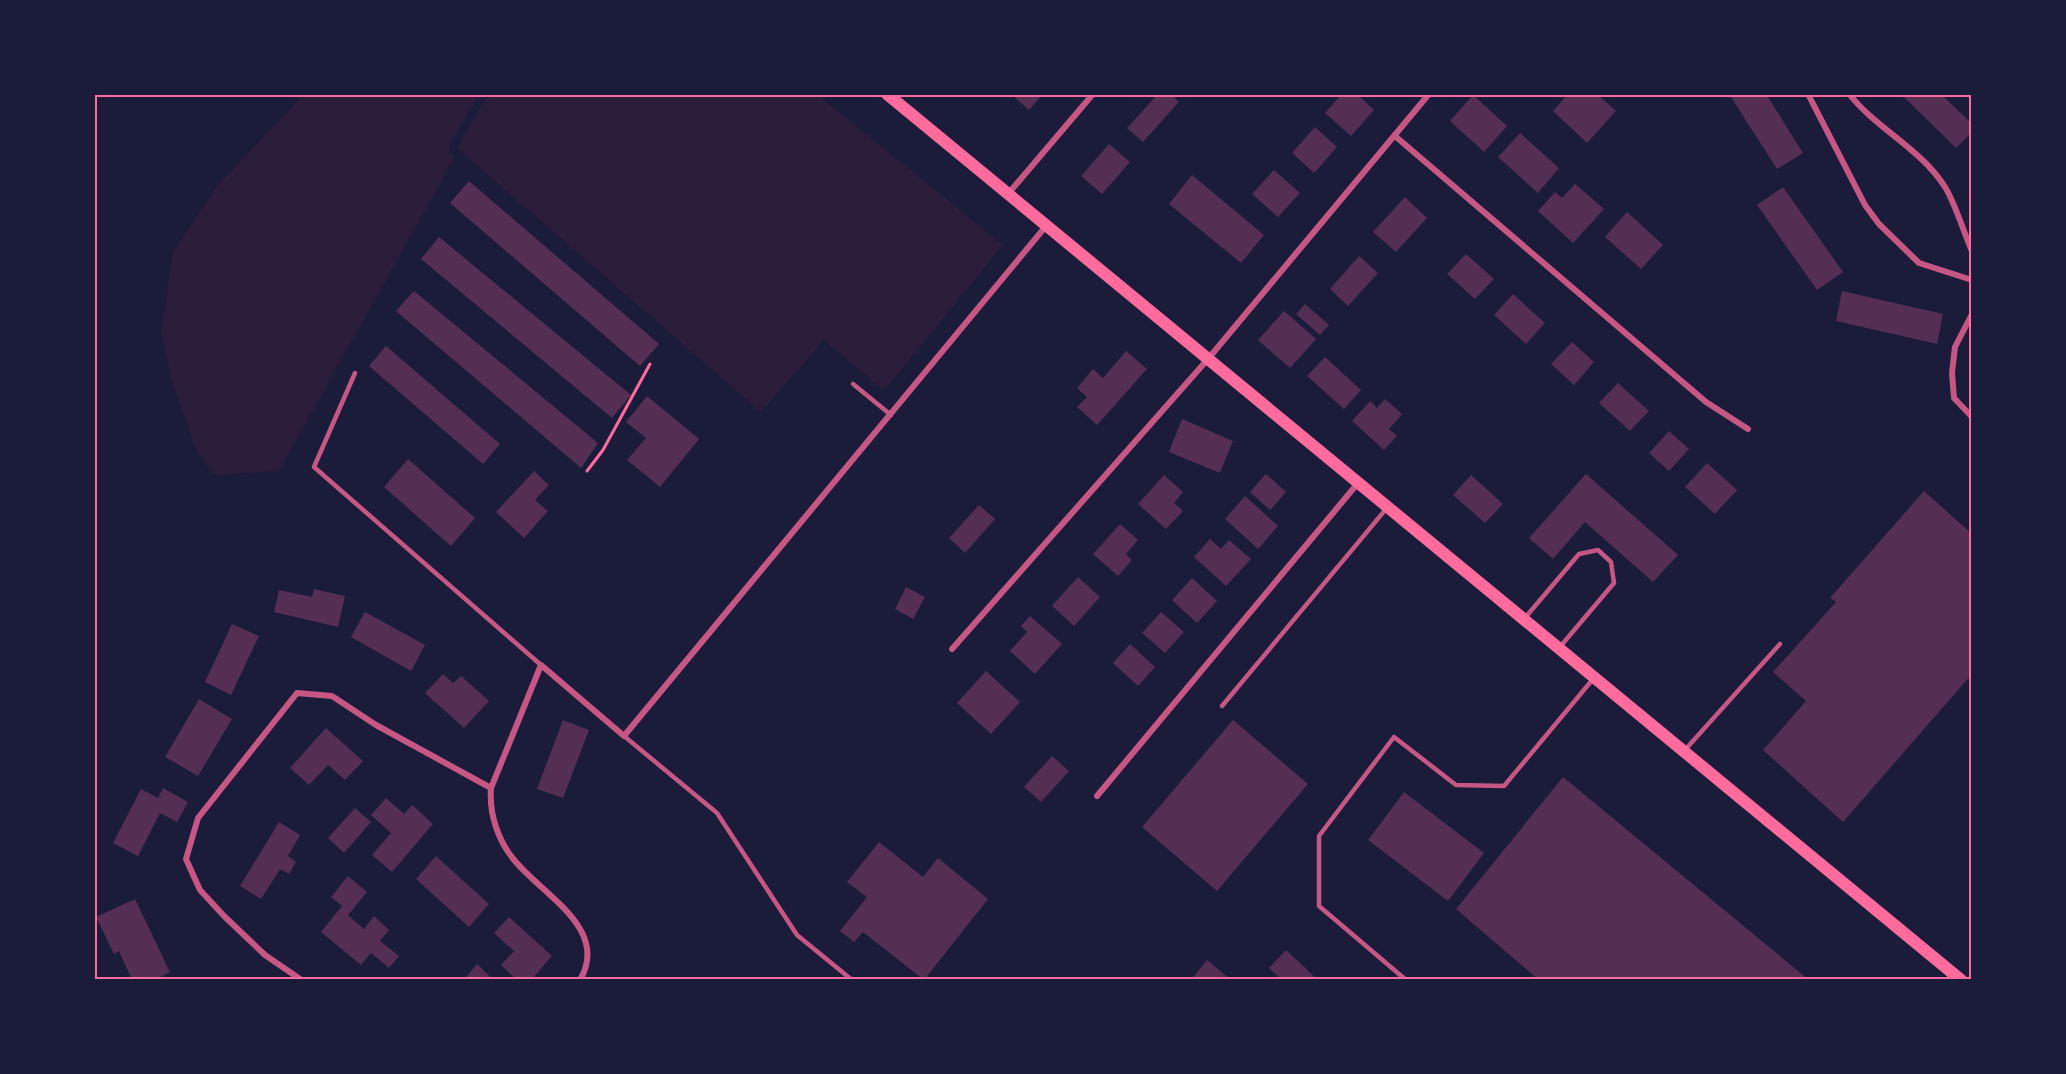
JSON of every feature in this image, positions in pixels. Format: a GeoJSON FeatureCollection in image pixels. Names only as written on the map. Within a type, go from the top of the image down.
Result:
{"type":"FeatureCollection","features":[{"type":"Feature","properties":{"kind":"main road"},"geometry":{"type":"LineString","coordinates":[[887,94],[1961,980]]}},
{"type":"Feature","properties":{"kind":"street"},"geometry":{"type":"LineString","coordinates":[[1008,194],[1093,94]]}},
{"type":"Feature","properties":{"kind":"street"},"geometry":{"type":"LineString","coordinates":[[952,649],[1208,359],[1429,94]]}},
{"type":"Feature","properties":{"kind":"street"},"geometry":{"type":"LineString","coordinates":[[1808,94],[1865,205],[1878,225],[1918,263],[1971,280]]}},
{"type":"Feature","properties":{"kind":"street"},"geometry":{"type":"LineString","coordinates":[[1849,94],[1859,107],[1925,163],[1945,188],[1971,251]]}},
{"type":"Feature","properties":{"kind":"street"},"geometry":{"type":"LineString","coordinates":[[1395,136],[1706,402],[1748,429]]}},
{"type":"Feature","properties":{"kind":"street"},"geometry":{"type":"LineString","coordinates":[[580,980],[587,968],[588,946],[583,932],[569,915],[514,861],[500,837],[490,804],[491,789],[541,665],[624,736],[1047,226]]}},
{"type":"Feature","properties":{"kind":"street"},"geometry":{"type":"LineString","coordinates":[[1971,314],[1955,347],[1952,373],[1954,398],[1971,417]]}},
{"type":"Feature","properties":{"kind":"street"},"geometry":{"type":"LineString","coordinates":[[1097,796],[1358,483]]}},
{"type":"Feature","properties":{"kind":"street"},"geometry":{"type":"LineString","coordinates":[[300,979],[265,955],[224,916],[200,890],[186,859],[198,818],[297,693],[332,696],[376,725],[491,789]]}},
{"type":"Feature","properties":{"kind":"lane"},"geometry":{"type":"LineString","coordinates":[[355,373],[314,466],[541,665]]}},
{"type":"Feature","properties":{"kind":"lane"},"geometry":{"type":"LineString","coordinates":[[853,384],[891,415]]}},
{"type":"Feature","properties":{"kind":"lane"},"geometry":{"type":"LineString","coordinates":[[1222,706],[1388,507]]}},
{"type":"Feature","properties":{"kind":"lane"},"geometry":{"type":"LineString","coordinates":[[1524,619],[1579,554],[1598,550],[1611,562],[1614,583],[1559,648]]}},
{"type":"Feature","properties":{"kind":"lane"},"geometry":{"type":"LineString","coordinates":[[1684,751],[1780,644]]}},
{"type":"Feature","properties":{"kind":"lane"},"geometry":{"type":"LineString","coordinates":[[1406,980],[1319,906],[1319,836],[1394,737],[1456,785],[1504,786],[1594,677]]}},
{"type":"Feature","properties":{"kind":"lane"},"geometry":{"type":"LineString","coordinates":[[624,736],[717,813],[797,935],[852,980]]}},
{"type":"Feature","properties":{"kind":"path"},"geometry":{"type":"LineString","coordinates":[[587,471],[603,450],[650,364]]}},
{"type":"Feature","properties":{"kind":"shaded area"},"geometry":{"type":"Polygon","coordinates":[[[303,95],[479,95],[450,144],[450,152],[455,157],[279,471],[213,475],[196,449],[172,381],[161,331],[173,251],[218,185],[303,95]]]}},
{"type":"Feature","properties":{"kind":"shaded area"},"geometry":{"type":"Polygon","coordinates":[[[488,95],[818,95],[1003,245],[884,391],[824,340],[761,412],[457,148],[488,95]]]}},
{"type":"Feature","properties":{"kind":"building"},"geometry":{"type":"Polygon","coordinates":[[[1011,94],[1043,94],[1029,110],[1011,94]]]}},
{"type":"Feature","properties":{"kind":"building"},"geometry":{"type":"Polygon","coordinates":[[[1158,94],[1171,94],[1179,102],[1143,142],[1127,128],[1158,94]]]}},
{"type":"Feature","properties":{"kind":"building"},"geometry":{"type":"Polygon","coordinates":[[[1342,94],[1357,94],[1374,110],[1351,136],[1325,113],[1342,94]]]}},
{"type":"Feature","properties":{"kind":"building"},"geometry":{"type":"Polygon","coordinates":[[[1568,94],[1597,94],[1616,111],[1587,143],[1553,111],[1568,94]]]}},
{"type":"Feature","properties":{"kind":"building"},"geometry":{"type":"Polygon","coordinates":[[[1729,94],[1766,94],[1803,153],[1777,169],[1729,94]]]}},
{"type":"Feature","properties":{"kind":"building"},"geometry":{"type":"Polygon","coordinates":[[[1901,94],[1941,94],[1972,124],[1972,132],[1956,148],[1901,94]]]}},
{"type":"Feature","properties":{"kind":"building"},"geometry":{"type":"Polygon","coordinates":[[[1473,95],[1507,126],[1484,152],[1450,121],[1473,95]]]}},
{"type":"Feature","properties":{"kind":"building"},"geometry":{"type":"Polygon","coordinates":[[[1315,127],[1337,147],[1314,173],[1292,153],[1315,127]]]}},
{"type":"Feature","properties":{"kind":"building"},"geometry":{"type":"Polygon","coordinates":[[[1520,133],[1559,168],[1538,193],[1498,157],[1520,133]]]}},
{"type":"Feature","properties":{"kind":"building"},"geometry":{"type":"Polygon","coordinates":[[[1109,144],[1130,162],[1102,194],[1081,176],[1109,144]]]}},
{"type":"Feature","properties":{"kind":"building"},"geometry":{"type":"Polygon","coordinates":[[[1274,170],[1300,193],[1278,217],[1252,194],[1274,170]]]}},
{"type":"Feature","properties":{"kind":"building"},"geometry":{"type":"Polygon","coordinates":[[[1192,175],[1264,235],[1241,263],[1169,204],[1192,175]]]}},
{"type":"Feature","properties":{"kind":"building"},"geometry":{"type":"Polygon","coordinates":[[[469,181],[659,344],[640,366],[450,203],[469,181]]]}},
{"type":"Feature","properties":{"kind":"building"},"geometry":{"type":"Polygon","coordinates":[[[1575,184],[1604,209],[1573,243],[1538,211],[1555,192],[1562,198],[1575,184]]]}},
{"type":"Feature","properties":{"kind":"building"},"geometry":{"type":"Polygon","coordinates":[[[1783,187],[1843,272],[1817,290],[1757,205],[1783,187]]]}},
{"type":"Feature","properties":{"kind":"building"},"geometry":{"type":"Polygon","coordinates":[[[1405,197],[1427,218],[1396,252],[1373,232],[1405,197]]]}},
{"type":"Feature","properties":{"kind":"building"},"geometry":{"type":"Polygon","coordinates":[[[1627,212],[1663,245],[1641,269],[1605,237],[1627,212]]]}},
{"type":"Feature","properties":{"kind":"building"},"geometry":{"type":"Polygon","coordinates":[[[439,237],[631,395],[612,418],[421,259],[439,237]]]}},
{"type":"Feature","properties":{"kind":"building"},"geometry":{"type":"Polygon","coordinates":[[[1466,254],[1494,279],[1475,299],[1447,274],[1466,254]]]}},
{"type":"Feature","properties":{"kind":"building"},"geometry":{"type":"Polygon","coordinates":[[[1359,256],[1378,273],[1348,306],[1330,289],[1359,256]]]}},
{"type":"Feature","properties":{"kind":"building"},"geometry":{"type":"Polygon","coordinates":[[[414,291],[598,443],[581,468],[396,311],[414,291]]]}},
{"type":"Feature","properties":{"kind":"building"},"geometry":{"type":"Polygon","coordinates":[[[1842,291],[1943,314],[1937,344],[1836,321],[1842,291]]]}},
{"type":"Feature","properties":{"kind":"building"},"geometry":{"type":"Polygon","coordinates":[[[1513,294],[1545,323],[1526,344],[1494,315],[1513,294]]]}},
{"type":"Feature","properties":{"kind":"building"},"geometry":{"type":"Polygon","coordinates":[[[1305,304],[1329,325],[1320,335],[1296,314],[1305,304]]]}},
{"type":"Feature","properties":{"kind":"building"},"geometry":{"type":"Polygon","coordinates":[[[1284,311],[1316,339],[1290,368],[1258,340],[1284,311]]]}},
{"type":"Feature","properties":{"kind":"building"},"geometry":{"type":"Polygon","coordinates":[[[1572,342],[1594,362],[1574,385],[1551,364],[1572,342]]]}},
{"type":"Feature","properties":{"kind":"building"},"geometry":{"type":"Polygon","coordinates":[[[386,346],[500,444],[483,464],[369,366],[386,346]]]}},
{"type":"Feature","properties":{"kind":"building"},"geometry":{"type":"Polygon","coordinates":[[[1126,351],[1147,369],[1097,425],[1077,407],[1087,397],[1077,388],[1093,369],[1103,378],[1126,351]]]}},
{"type":"Feature","properties":{"kind":"building"},"geometry":{"type":"Polygon","coordinates":[[[1325,357],[1361,390],[1344,409],[1307,376],[1325,357]]]}},
{"type":"Feature","properties":{"kind":"building"},"geometry":{"type":"Polygon","coordinates":[[[1618,383],[1649,411],[1630,431],[1599,403],[1618,383]]]}},
{"type":"Feature","properties":{"kind":"building"},"geometry":{"type":"Polygon","coordinates":[[[647,396],[699,439],[660,487],[627,460],[646,438],[626,422],[647,396]]]}},
{"type":"Feature","properties":{"kind":"building"},"geometry":{"type":"Polygon","coordinates":[[[1385,399],[1402,414],[1389,429],[1397,436],[1384,450],[1352,421],[1370,401],[1377,408],[1385,399]]]}},
{"type":"Feature","properties":{"kind":"building"},"geometry":{"type":"Polygon","coordinates":[[[1182,419],[1233,441],[1220,473],[1169,452],[1182,419]]]}},
{"type":"Feature","properties":{"kind":"building"},"geometry":{"type":"Polygon","coordinates":[[[1669,431],[1689,449],[1669,471],[1649,453],[1669,431]]]}},
{"type":"Feature","properties":{"kind":"building"},"geometry":{"type":"Polygon","coordinates":[[[408,459],[475,518],[451,546],[384,487],[408,459]]]}},
{"type":"Feature","properties":{"kind":"building"},"geometry":{"type":"Polygon","coordinates":[[[1707,463],[1737,490],[1715,514],[1685,487],[1707,463]]]}},
{"type":"Feature","properties":{"kind":"building"},"geometry":{"type":"Polygon","coordinates":[[[534,471],[549,485],[535,500],[548,511],[524,538],[496,512],[534,471]]]}},
{"type":"Feature","properties":{"kind":"building"},"geometry":{"type":"Polygon","coordinates":[[[1266,474],[1286,492],[1270,510],[1250,492],[1266,474]]]}},
{"type":"Feature","properties":{"kind":"building"},"geometry":{"type":"Polygon","coordinates":[[[1586,474],[1678,555],[1653,582],[1585,522],[1553,559],[1529,538],[1586,474]]]}},
{"type":"Feature","properties":{"kind":"building"},"geometry":{"type":"Polygon","coordinates":[[[1164,475],[1183,492],[1174,503],[1183,511],[1166,529],[1138,504],[1164,475]]]}},
{"type":"Feature","properties":{"kind":"building"},"geometry":{"type":"Polygon","coordinates":[[[1471,475],[1503,504],[1485,523],[1453,495],[1471,475]]]}},
{"type":"Feature","properties":{"kind":"building"},"geometry":{"type":"Polygon","coordinates":[[[1924,491],[1972,534],[1972,674],[1843,822],[1763,750],[1806,701],[1773,672],[1836,602],[1830,598],[1924,491]]]}},
{"type":"Feature","properties":{"kind":"building"},"geometry":{"type":"Polygon","coordinates":[[[1245,496],[1278,526],[1258,549],[1225,519],[1245,496]]]}},
{"type":"Feature","properties":{"kind":"building"},"geometry":{"type":"Polygon","coordinates":[[[979,505],[995,519],[965,553],[949,538],[979,505]]]}},
{"type":"Feature","properties":{"kind":"building"},"geometry":{"type":"Polygon","coordinates":[[[1120,524],[1138,540],[1126,554],[1132,560],[1118,576],[1093,554],[1120,524]]]}},
{"type":"Feature","properties":{"kind":"building"},"geometry":{"type":"Polygon","coordinates":[[[1210,539],[1221,549],[1229,540],[1251,559],[1226,586],[1194,557],[1210,539]]]}},
{"type":"Feature","properties":{"kind":"building"},"geometry":{"type":"Polygon","coordinates":[[[1078,577],[1100,597],[1074,626],[1052,606],[1078,577]]]}},
{"type":"Feature","properties":{"kind":"building"},"geometry":{"type":"Polygon","coordinates":[[[1192,578],[1217,601],[1197,623],[1172,600],[1192,578]]]}},
{"type":"Feature","properties":{"kind":"building"},"geometry":{"type":"Polygon","coordinates":[[[906,587],[925,597],[913,619],[895,609],[906,587]]]}},
{"type":"Feature","properties":{"kind":"building"},"geometry":{"type":"Polygon","coordinates":[[[314,589],[345,596],[338,627],[274,612],[279,590],[312,597],[314,589]]]}},
{"type":"Feature","properties":{"kind":"building"},"geometry":{"type":"Polygon","coordinates":[[[365,612],[425,645],[411,671],[351,637],[365,612]]]}},
{"type":"Feature","properties":{"kind":"building"},"geometry":{"type":"Polygon","coordinates":[[[1161,612],[1184,632],[1165,653],[1142,633],[1161,612]]]}},
{"type":"Feature","properties":{"kind":"building"},"geometry":{"type":"Polygon","coordinates":[[[1030,616],[1062,644],[1035,674],[1010,651],[1027,632],[1021,626],[1030,616]]]}},
{"type":"Feature","properties":{"kind":"building"},"geometry":{"type":"Polygon","coordinates":[[[232,624],[259,636],[231,695],[205,682],[232,624]]]}},
{"type":"Feature","properties":{"kind":"building"},"geometry":{"type":"Polygon","coordinates":[[[1130,644],[1155,667],[1138,686],[1113,663],[1130,644]]]}},
{"type":"Feature","properties":{"kind":"building"},"geometry":{"type":"Polygon","coordinates":[[[986,671],[1020,702],[991,734],[957,703],[986,671]]]}},
{"type":"Feature","properties":{"kind":"building"},"geometry":{"type":"Polygon","coordinates":[[[443,674],[453,683],[461,676],[489,701],[464,728],[425,693],[443,674]]]}},
{"type":"Feature","properties":{"kind":"building"},"geometry":{"type":"Polygon","coordinates":[[[199,699],[232,719],[198,776],[165,757],[199,699]]]}},
{"type":"Feature","properties":{"kind":"building"},"geometry":{"type":"Polygon","coordinates":[[[563,720],[589,730],[563,798],[537,789],[563,720]]]}},
{"type":"Feature","properties":{"kind":"building"},"geometry":{"type":"Polygon","coordinates":[[[1233,720],[1308,784],[1217,891],[1142,827],[1233,720]]]}},
{"type":"Feature","properties":{"kind":"building"},"geometry":{"type":"Polygon","coordinates":[[[326,728],[363,761],[345,780],[328,765],[309,785],[290,768],[326,728]]]}},
{"type":"Feature","properties":{"kind":"building"},"geometry":{"type":"Polygon","coordinates":[[[1052,756],[1069,771],[1041,802],[1024,787],[1052,756]]]}},
{"type":"Feature","properties":{"kind":"building"},"geometry":{"type":"Polygon","coordinates":[[[1563,777],[1809,980],[1539,980],[1456,909],[1563,777]]]}},
{"type":"Feature","properties":{"kind":"building"},"geometry":{"type":"Polygon","coordinates":[[[163,788],[188,802],[177,822],[160,813],[138,856],[113,843],[141,789],[158,798],[163,788]]]}},
{"type":"Feature","properties":{"kind":"building"},"geometry":{"type":"Polygon","coordinates":[[[1404,792],[1484,853],[1448,901],[1368,840],[1404,792]]]}},
{"type":"Feature","properties":{"kind":"building"},"geometry":{"type":"Polygon","coordinates":[[[386,798],[404,814],[412,805],[433,824],[392,872],[372,855],[391,833],[371,815],[386,798]]]}},
{"type":"Feature","properties":{"kind":"building"},"geometry":{"type":"Polygon","coordinates":[[[355,808],[371,822],[344,853],[328,838],[355,808]]]}},
{"type":"Feature","properties":{"kind":"building"},"geometry":{"type":"Polygon","coordinates":[[[279,822],[300,835],[288,856],[296,862],[289,874],[280,869],[261,899],[240,886],[279,822]]]}},
{"type":"Feature","properties":{"kind":"building"},"geometry":{"type":"Polygon","coordinates":[[[879,842],[923,877],[938,858],[988,899],[924,980],[863,932],[854,942],[840,931],[867,897],[847,882],[879,842]]]}},
{"type":"Feature","properties":{"kind":"building"},"geometry":{"type":"Polygon","coordinates":[[[436,856],[489,904],[469,927],[416,879],[436,856]]]}},
{"type":"Feature","properties":{"kind":"building"},"geometry":{"type":"Polygon","coordinates":[[[348,876],[367,892],[348,915],[364,929],[374,916],[389,930],[380,941],[399,956],[389,968],[371,953],[361,965],[321,932],[342,906],[331,897],[348,876]]]}},
{"type":"Feature","properties":{"kind":"building"},"geometry":{"type":"Polygon","coordinates":[[[135,899],[170,972],[155,980],[132,980],[119,951],[114,954],[96,917],[135,899]]]}},
{"type":"Feature","properties":{"kind":"building"},"geometry":{"type":"Polygon","coordinates":[[[509,917],[552,956],[531,980],[517,980],[501,965],[514,951],[494,933],[509,917]]]}},
{"type":"Feature","properties":{"kind":"building"},"geometry":{"type":"Polygon","coordinates":[[[1286,950],[1318,980],[1282,980],[1269,968],[1286,950]]]}},
{"type":"Feature","properties":{"kind":"building"},"geometry":{"type":"Polygon","coordinates":[[[1207,960],[1231,980],[1191,980],[1207,960]]]}},
{"type":"Feature","properties":{"kind":"building"},"geometry":{"type":"Polygon","coordinates":[[[477,964],[494,980],[464,980],[477,964]]]}}]}
